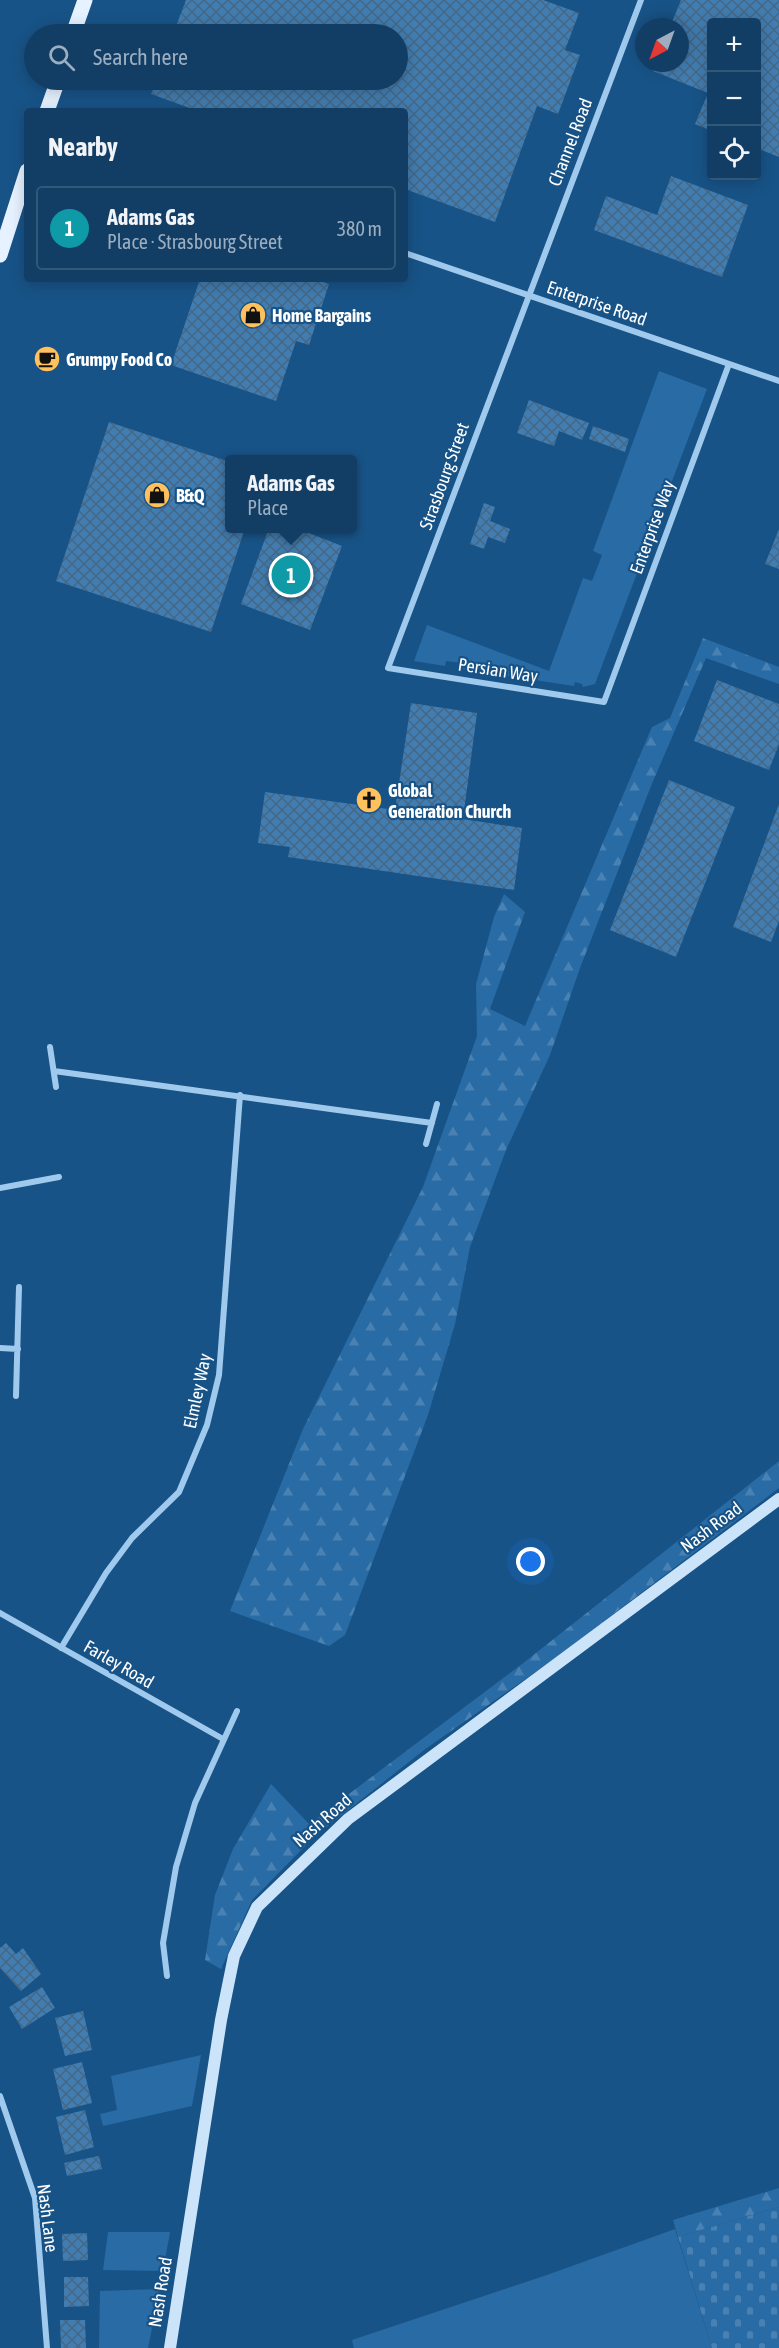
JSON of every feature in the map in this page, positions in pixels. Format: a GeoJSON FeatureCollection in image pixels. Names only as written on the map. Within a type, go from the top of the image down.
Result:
{"type":"FeatureCollection","features":[{"type":"Feature","properties":{"kind":"main road"},"geometry":{"type":"LineString","coordinates":[[77,24],[85,0]]}},
{"type":"Feature","properties":{"kind":"main road"},"geometry":{"type":"LineString","coordinates":[[48,108],[54,90]]}},
{"type":"Feature","properties":{"kind":"main road"},"geometry":{"type":"LineString","coordinates":[[0,255],[24,180]]}},
{"type":"Feature","properties":{"kind":"street","name":"Channel Road"},"geometry":{"type":"LineString","coordinates":[[527,295],[641,0]]}},
{"type":"Feature","properties":{"kind":"street","name":"Enterprise Road"},"geometry":{"type":"LineString","coordinates":[[408,254],[779,381]]}},
{"type":"Feature","properties":{"kind":"street","name":"Strasbourg Street"},"geometry":{"type":"LineString","coordinates":[[388,668],[527,295]]}},
{"type":"Feature","properties":{"kind":"street","name":"Enterprise Way"},"geometry":{"type":"LineString","coordinates":[[604,702],[729,364]]}},
{"type":"Feature","properties":{"kind":"street","name":"Persian Way"},"geometry":{"type":"LineString","coordinates":[[388,668],[604,702]]}},
{"type":"Feature","properties":{"kind":"street"},"geometry":{"type":"LineString","coordinates":[[50,1047],[56,1087]]}},
{"type":"Feature","properties":{"kind":"street"},"geometry":{"type":"LineString","coordinates":[[54,1071],[432,1123]]}},
{"type":"Feature","properties":{"kind":"street","name":"Elmley Way"},"geometry":{"type":"LineString","coordinates":[[61,1648],[106,1573],[132,1538],[179,1492],[207,1425],[219,1375],[240,1095]]}},
{"type":"Feature","properties":{"kind":"street"},"geometry":{"type":"LineString","coordinates":[[426,1144],[436,1104]]}},
{"type":"Feature","properties":{"kind":"street"},"geometry":{"type":"LineString","coordinates":[[0,1188],[59,1177]]}},
{"type":"Feature","properties":{"kind":"street"},"geometry":{"type":"LineString","coordinates":[[16,1396],[19,1287]]}},
{"type":"Feature","properties":{"kind":"street"},"geometry":{"type":"LineString","coordinates":[[0,1348],[18,1349]]}},
{"type":"Feature","properties":{"kind":"street","name":"Nash Road"},"geometry":{"type":"LineString","coordinates":[[170,2348],[220,2020],[234,1956],[257,1907],[348,1819],[779,1499]]}},
{"type":"Feature","properties":{"kind":"street","name":"Farley Road"},"geometry":{"type":"LineString","coordinates":[[0,1613],[223,1739]]}},
{"type":"Feature","properties":{"kind":"street"},"geometry":{"type":"LineString","coordinates":[[167,1976],[163,1943],[176,1867],[195,1803],[237,1711]]}},
{"type":"Feature","properties":{"kind":"street","name":"Nash Lane"},"geometry":{"type":"LineString","coordinates":[[0,2096],[34,2198],[47,2348]]}},
{"type":"Feature","properties":{"kind":"green space"},"geometry":{"type":"Polygon","coordinates":[[[659,371],[707,389],[595,684],[583,687],[582,684],[575,682],[574,686],[462,669],[463,663],[446,661],[445,666],[414,661],[427,625],[549,671],[583,578],[592,581],[602,555],[593,551],[659,371]]]}},
{"type":"Feature","properties":{"kind":"green space"},"geometry":{"type":"Polygon","coordinates":[[[703,638],[779,667],[779,684],[706,658],[651,786],[580,968],[550,1055],[506,1150],[470,1247],[455,1324],[428,1415],[345,1635],[329,1646],[230,1611],[303,1429],[423,1187],[477,1036],[476,984],[494,917],[504,894],[525,912],[490,1009],[525,1026],[652,727],[670,718],[703,638]]]}},
{"type":"Feature","properties":{"kind":"green space"},"geometry":{"type":"Polygon","coordinates":[[[779,1461],[779,1488],[561,1654],[424,1750],[314,1837],[252,1900],[221,1969],[205,1960],[215,1895],[233,1849],[271,1784],[309,1824],[522,1664],[779,1461]]]}},
{"type":"Feature","properties":{"kind":"green space"},"geometry":{"type":"Polygon","coordinates":[[[201,2055],[192,2106],[103,2126],[100,2114],[117,2110],[111,2076],[201,2055]]]}},
{"type":"Feature","properties":{"kind":"green space"},"geometry":{"type":"Polygon","coordinates":[[[779,2188],[779,2207],[678,2237],[673,2220],[779,2188]]]}},
{"type":"Feature","properties":{"kind":"green space"},"geometry":{"type":"Polygon","coordinates":[[[779,2207],[779,2348],[712,2348],[678,2237],[779,2207]]]}},
{"type":"Feature","properties":{"kind":"green space"},"geometry":{"type":"Polygon","coordinates":[[[675,2229],[712,2348],[354,2348],[352,2340],[544,2276],[675,2229]]]}},
{"type":"Feature","properties":{"kind":"green space"},"geometry":{"type":"Polygon","coordinates":[[[108,2232],[170,2232],[163,2271],[103,2270],[108,2232]]]}},
{"type":"Feature","properties":{"kind":"green space"},"geometry":{"type":"Polygon","coordinates":[[[160,2289],[148,2348],[99,2348],[100,2291],[160,2289]]]}},
{"type":"Feature","properties":{"kind":"building"},"geometry":{"type":"Polygon","coordinates":[[[186,0],[543,0],[579,13],[565,50],[580,55],[558,114],[537,106],[495,222],[408,190],[408,108],[190,108],[151,94],[153,90],[408,90],[408,24],[177,24],[186,0]]]}},
{"type":"Feature","properties":{"kind":"building"},"geometry":{"type":"Polygon","coordinates":[[[681,0],[779,0],[779,157],[761,150],[761,18],[707,18],[707,93],[656,72],[689,72],[689,18],[674,18],[681,0]]]}},
{"type":"Feature","properties":{"kind":"building"},"geometry":{"type":"Polygon","coordinates":[[[707,95],[707,129],[695,124],[707,95]]]}},
{"type":"Feature","properties":{"kind":"building"},"geometry":{"type":"Polygon","coordinates":[[[671,176],[748,205],[722,277],[594,230],[606,196],[657,215],[671,176]]]}},
{"type":"Feature","properties":{"kind":"building","name":"Home Bargains"},"geometry":{"type":"Polygon","coordinates":[[[199,282],[323,282],[329,284],[309,345],[296,341],[276,401],[171,365],[199,282]]]}},
{"type":"Feature","properties":{"kind":"building"},"geometry":{"type":"Polygon","coordinates":[[[529,400],[589,423],[582,440],[559,431],[554,446],[517,433],[529,400]]]}},
{"type":"Feature","properties":{"kind":"building","name":"B&Q"},"geometry":{"type":"Polygon","coordinates":[[[109,422],[225,460],[225,533],[243,533],[211,632],[56,581],[109,422]]]}},
{"type":"Feature","properties":{"kind":"building"},"geometry":{"type":"Polygon","coordinates":[[[593,426],[629,439],[625,452],[589,439],[593,426]]]}},
{"type":"Feature","properties":{"kind":"building"},"geometry":{"type":"Polygon","coordinates":[[[484,503],[495,507],[490,521],[510,529],[505,543],[488,537],[484,549],[470,544],[484,503]]]}},
{"type":"Feature","properties":{"kind":"building"},"geometry":{"type":"Polygon","coordinates":[[[779,529],[779,569],[765,564],[779,529]]]}},
{"type":"Feature","properties":{"kind":"building"},"geometry":{"type":"Polygon","coordinates":[[[267,533],[309,533],[342,546],[310,630],[241,604],[267,533]]]}},
{"type":"Feature","properties":{"kind":"building"},"geometry":{"type":"Polygon","coordinates":[[[717,680],[779,704],[779,744],[769,770],[694,741],[717,680]]]}},
{"type":"Feature","properties":{"kind":"building"},"geometry":{"type":"Polygon","coordinates":[[[411,703],[477,713],[463,819],[522,828],[514,890],[288,857],[290,847],[258,843],[265,792],[395,810],[411,703]]]}},
{"type":"Feature","properties":{"kind":"building"},"geometry":{"type":"Polygon","coordinates":[[[669,780],[735,807],[676,957],[610,930],[669,780]]]}},
{"type":"Feature","properties":{"kind":"building"},"geometry":{"type":"Polygon","coordinates":[[[779,804],[779,921],[771,942],[733,927],[779,804]]]}},
{"type":"Feature","properties":{"kind":"building"},"geometry":{"type":"Polygon","coordinates":[[[6,1943],[16,1954],[23,1948],[41,1974],[21,1991],[0,1968],[0,1948],[6,1943]]]}},
{"type":"Feature","properties":{"kind":"building"},"geometry":{"type":"Polygon","coordinates":[[[42,1987],[55,2008],[22,2029],[9,2007],[42,1987]]]}},
{"type":"Feature","properties":{"kind":"building"},"geometry":{"type":"Polygon","coordinates":[[[83,2011],[92,2050],[65,2056],[55,2018],[83,2011]]]}},
{"type":"Feature","properties":{"kind":"building"},"geometry":{"type":"Polygon","coordinates":[[[82,2062],[92,2103],[63,2110],[53,2069],[82,2062]]]}},
{"type":"Feature","properties":{"kind":"building"},"geometry":{"type":"Polygon","coordinates":[[[85,2110],[94,2147],[65,2155],[56,2117],[85,2110]]]}},
{"type":"Feature","properties":{"kind":"building"},"geometry":{"type":"Polygon","coordinates":[[[99,2156],[102,2169],[67,2176],[64,2163],[99,2156]]]}},
{"type":"Feature","properties":{"kind":"building"},"geometry":{"type":"Polygon","coordinates":[[[87,2233],[88,2260],[63,2261],[62,2234],[87,2233]]]}},
{"type":"Feature","properties":{"kind":"building"},"geometry":{"type":"Polygon","coordinates":[[[64,2277],[88,2277],[89,2306],[64,2307],[64,2277]]]}},
{"type":"Feature","properties":{"kind":"building"},"geometry":{"type":"Polygon","coordinates":[[[60,2320],[85,2320],[86,2348],[61,2348],[60,2320]]]}},
{"type":"Feature","properties":{"kind":"place","name":"Home Bargains"},"geometry":{"type":"Point","coordinates":[253,315]}},
{"type":"Feature","properties":{"kind":"place","name":"Grumpy Food Co"},"geometry":{"type":"Point","coordinates":[47,359]}},
{"type":"Feature","properties":{"kind":"place","name":"B&Q"},"geometry":{"type":"Point","coordinates":[157,495]}},
{"type":"Feature","properties":{"kind":"place","name":"Adams Gas"},"geometry":{"type":"Point","coordinates":[291,575]}},
{"type":"Feature","properties":{"kind":"place","name":"Global Generation Church"},"geometry":{"type":"Point","coordinates":[369,800]}}]}
